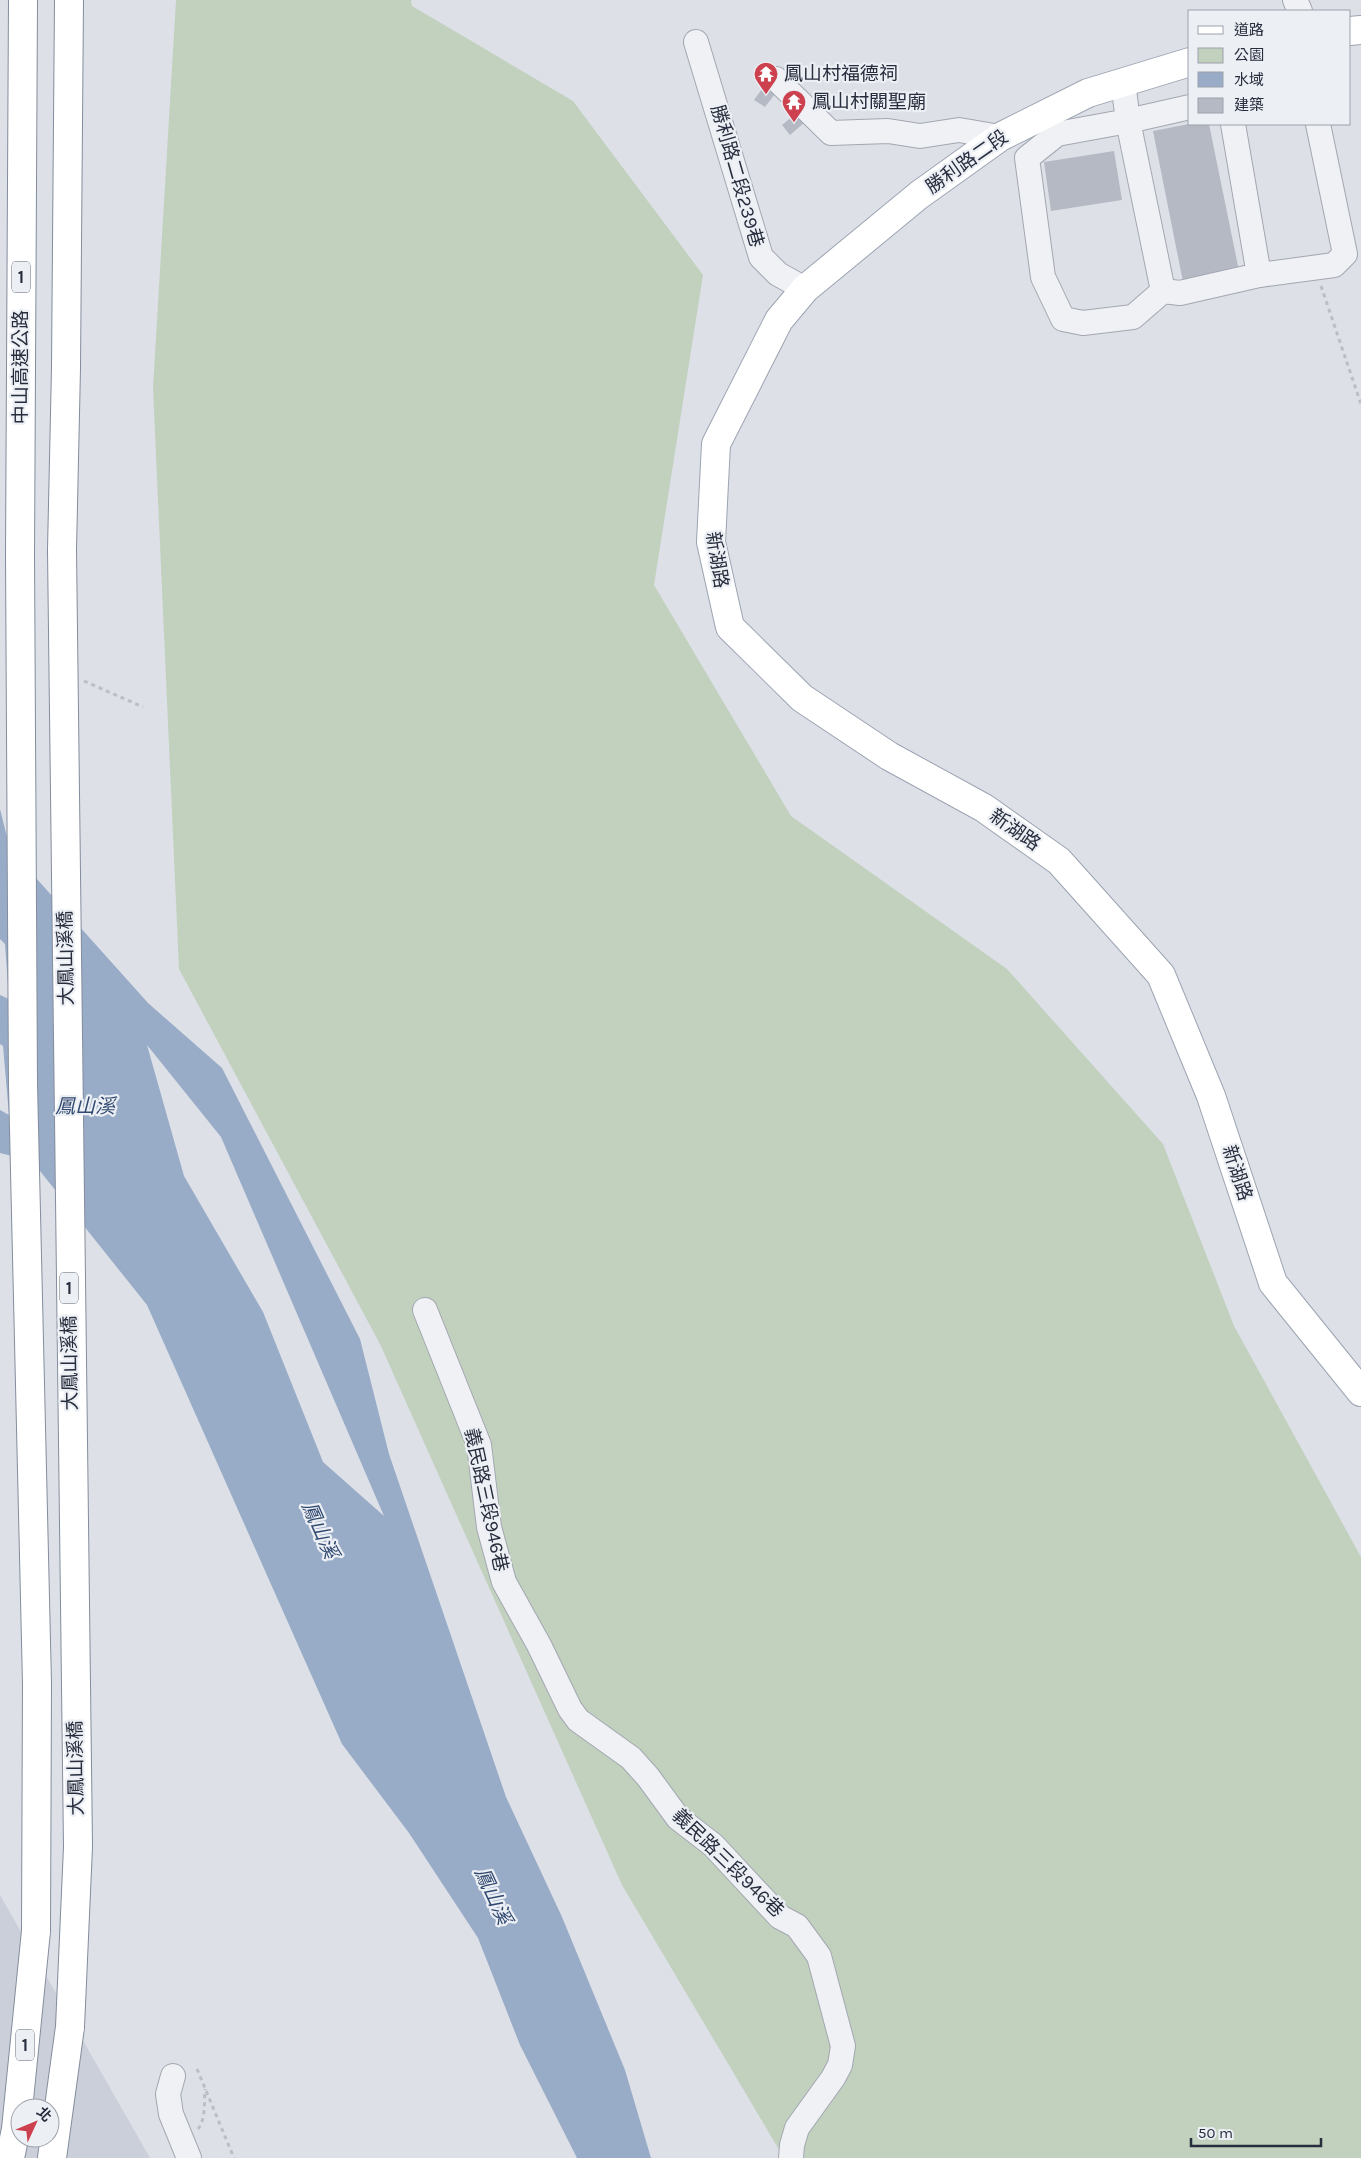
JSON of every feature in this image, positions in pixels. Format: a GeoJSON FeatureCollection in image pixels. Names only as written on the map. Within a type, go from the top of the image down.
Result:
{"type":"FeatureCollection","features":[{"type":"Feature","properties":{"kind":"main road","name":"中山高速公路"},"geometry":{"type":"LineString","coordinates":[[20,555],[23,0]]}},
{"type":"Feature","properties":{"kind":"main road","name":"大鳳山溪橋"},"geometry":{"type":"LineString","coordinates":[[52,2158],[70,2027],[78,1847],[62,550],[66,368],[69,0]]}},
{"type":"Feature","properties":{"kind":"main road","name":"勝利路二段"},"geometry":{"type":"LineString","coordinates":[[779,320],[805,289],[919,195],[1000,137],[1088,92],[1188,63]]}},
{"type":"Feature","properties":{"kind":"main road","name":"新湖路"},"geometry":{"type":"LineString","coordinates":[[779,320],[716,444],[711,542],[730,627],[802,698],[889,756],[984,808],[1059,861],[1161,975],[1211,1096],[1273,1283],[1361,1392]]}},
{"type":"Feature","properties":{"kind":"main road","name":"大鳳山溪橋"},"geometry":{"type":"LineString","coordinates":[[10,2158],[16,2129],[36,1931],[36,1674],[23,1085],[20,555]]}},
{"type":"Feature","properties":{"kind":"street","name":"勝利路二段239巷"},"geometry":{"type":"LineString","coordinates":[[696,42],[761,257],[778,274],[805,289]]}},
{"type":"Feature","properties":{"kind":"street"},"geometry":{"type":"LineString","coordinates":[[776,79],[831,133],[888,131],[920,136],[959,130],[1000,137]]}},
{"type":"Feature","properties":{"kind":"street"},"geometry":{"type":"LineString","coordinates":[[1123,82],[1128,121],[1162,292]]}},
{"type":"Feature","properties":{"kind":"street"},"geometry":{"type":"LineString","coordinates":[[1188,107],[1057,134],[1027,158],[1043,277],[1063,319],[1083,323],[1133,317],[1162,292],[1180,292],[1259,275],[1334,265],[1353,252],[1318,125]]}},
{"type":"Feature","properties":{"kind":"street"},"geometry":{"type":"LineString","coordinates":[[1233,125],[1259,275]]}},
{"type":"Feature","properties":{"kind":"street","name":"義民路三段946巷"},"geometry":{"type":"LineString","coordinates":[[425,1310],[478,1445],[488,1527],[504,1582],[539,1645],[570,1708],[578,1720],[631,1758],[648,1777],[678,1818],[713,1845],[780,1917],[797,1926],[819,1956],[843,2046],[840,2065],[833,2078],[797,2128],[792,2145],[792,2158]]}},
{"type":"Feature","properties":{"kind":"street"},"geometry":{"type":"LineString","coordinates":[[174,2076],[168,2094],[171,2114],[185,2149]]}},
{"type":"Feature","properties":{"kind":"path"},"geometry":{"type":"LineString","coordinates":[[1315,267],[1361,404]]}},
{"type":"Feature","properties":{"kind":"path"},"geometry":{"type":"LineString","coordinates":[[197,2070],[234,2158]]}},
{"type":"Feature","properties":{"kind":"path"},"geometry":{"type":"LineString","coordinates":[[185,2149],[201,2126],[205,2088]]}},
{"type":"Feature","properties":{"kind":"shaded area"},"geometry":{"type":"Polygon","coordinates":[[[0,1895],[150,2158],[0,2158],[0,1895]]]}},
{"type":"Feature","properties":{"kind":"green space"},"geometry":{"type":"Polygon","coordinates":[[[176,0],[411,0],[412,6],[573,101],[703,275],[654,585],[791,816],[1007,969],[1163,1144],[1234,1326],[1361,1557],[1361,2158],[784,2158],[622,1885],[380,1344],[179,969],[153,388],[176,0]]]}},
{"type":"Feature","properties":{"kind":"water","name":"鳳山溪"},"geometry":{"type":"Polygon","coordinates":[[[0,809],[10,849],[148,1003],[222,1068],[360,1339],[389,1454],[506,1797],[562,1917],[625,2070],[651,2158],[577,2158],[520,2045],[478,1938],[409,1833],[342,1744],[147,1305],[32,1161],[0,1153],[0,1110],[9,1115],[3,1046],[0,1044],[0,995],[9,999],[5,944],[0,939],[0,809]],[[147,1045],[184,1176],[263,1312],[323,1462],[384,1516],[221,1137],[147,1045]]]}},
{"type":"Feature","properties":{"kind":"building","name":"鳳山村福德祠"},"geometry":{"type":"Polygon","coordinates":[[[767,82],[778,90],[765,107],[754,100],[767,82]]]}},
{"type":"Feature","properties":{"kind":"building","name":"鳳山村關聖廟"},"geometry":{"type":"Polygon","coordinates":[[[798,112],[805,122],[790,135],[782,125],[798,112]]]}},
{"type":"Feature","properties":{"kind":"building"},"geometry":{"type":"Polygon","coordinates":[[[1188,124],[1209,125],[1239,271],[1183,282],[1153,131],[1188,124]]]}},
{"type":"Feature","properties":{"kind":"building"},"geometry":{"type":"Polygon","coordinates":[[[1114,151],[1122,200],[1051,211],[1044,162],[1114,151]]]}},
{"type":"Feature","properties":{"kind":"place","name":"鳳山村福德祠"},"geometry":{"type":"Point","coordinates":[766,95]}},
{"type":"Feature","properties":{"kind":"place","name":"鳳山村關聖廟"},"geometry":{"type":"Point","coordinates":[794,123]}}]}
